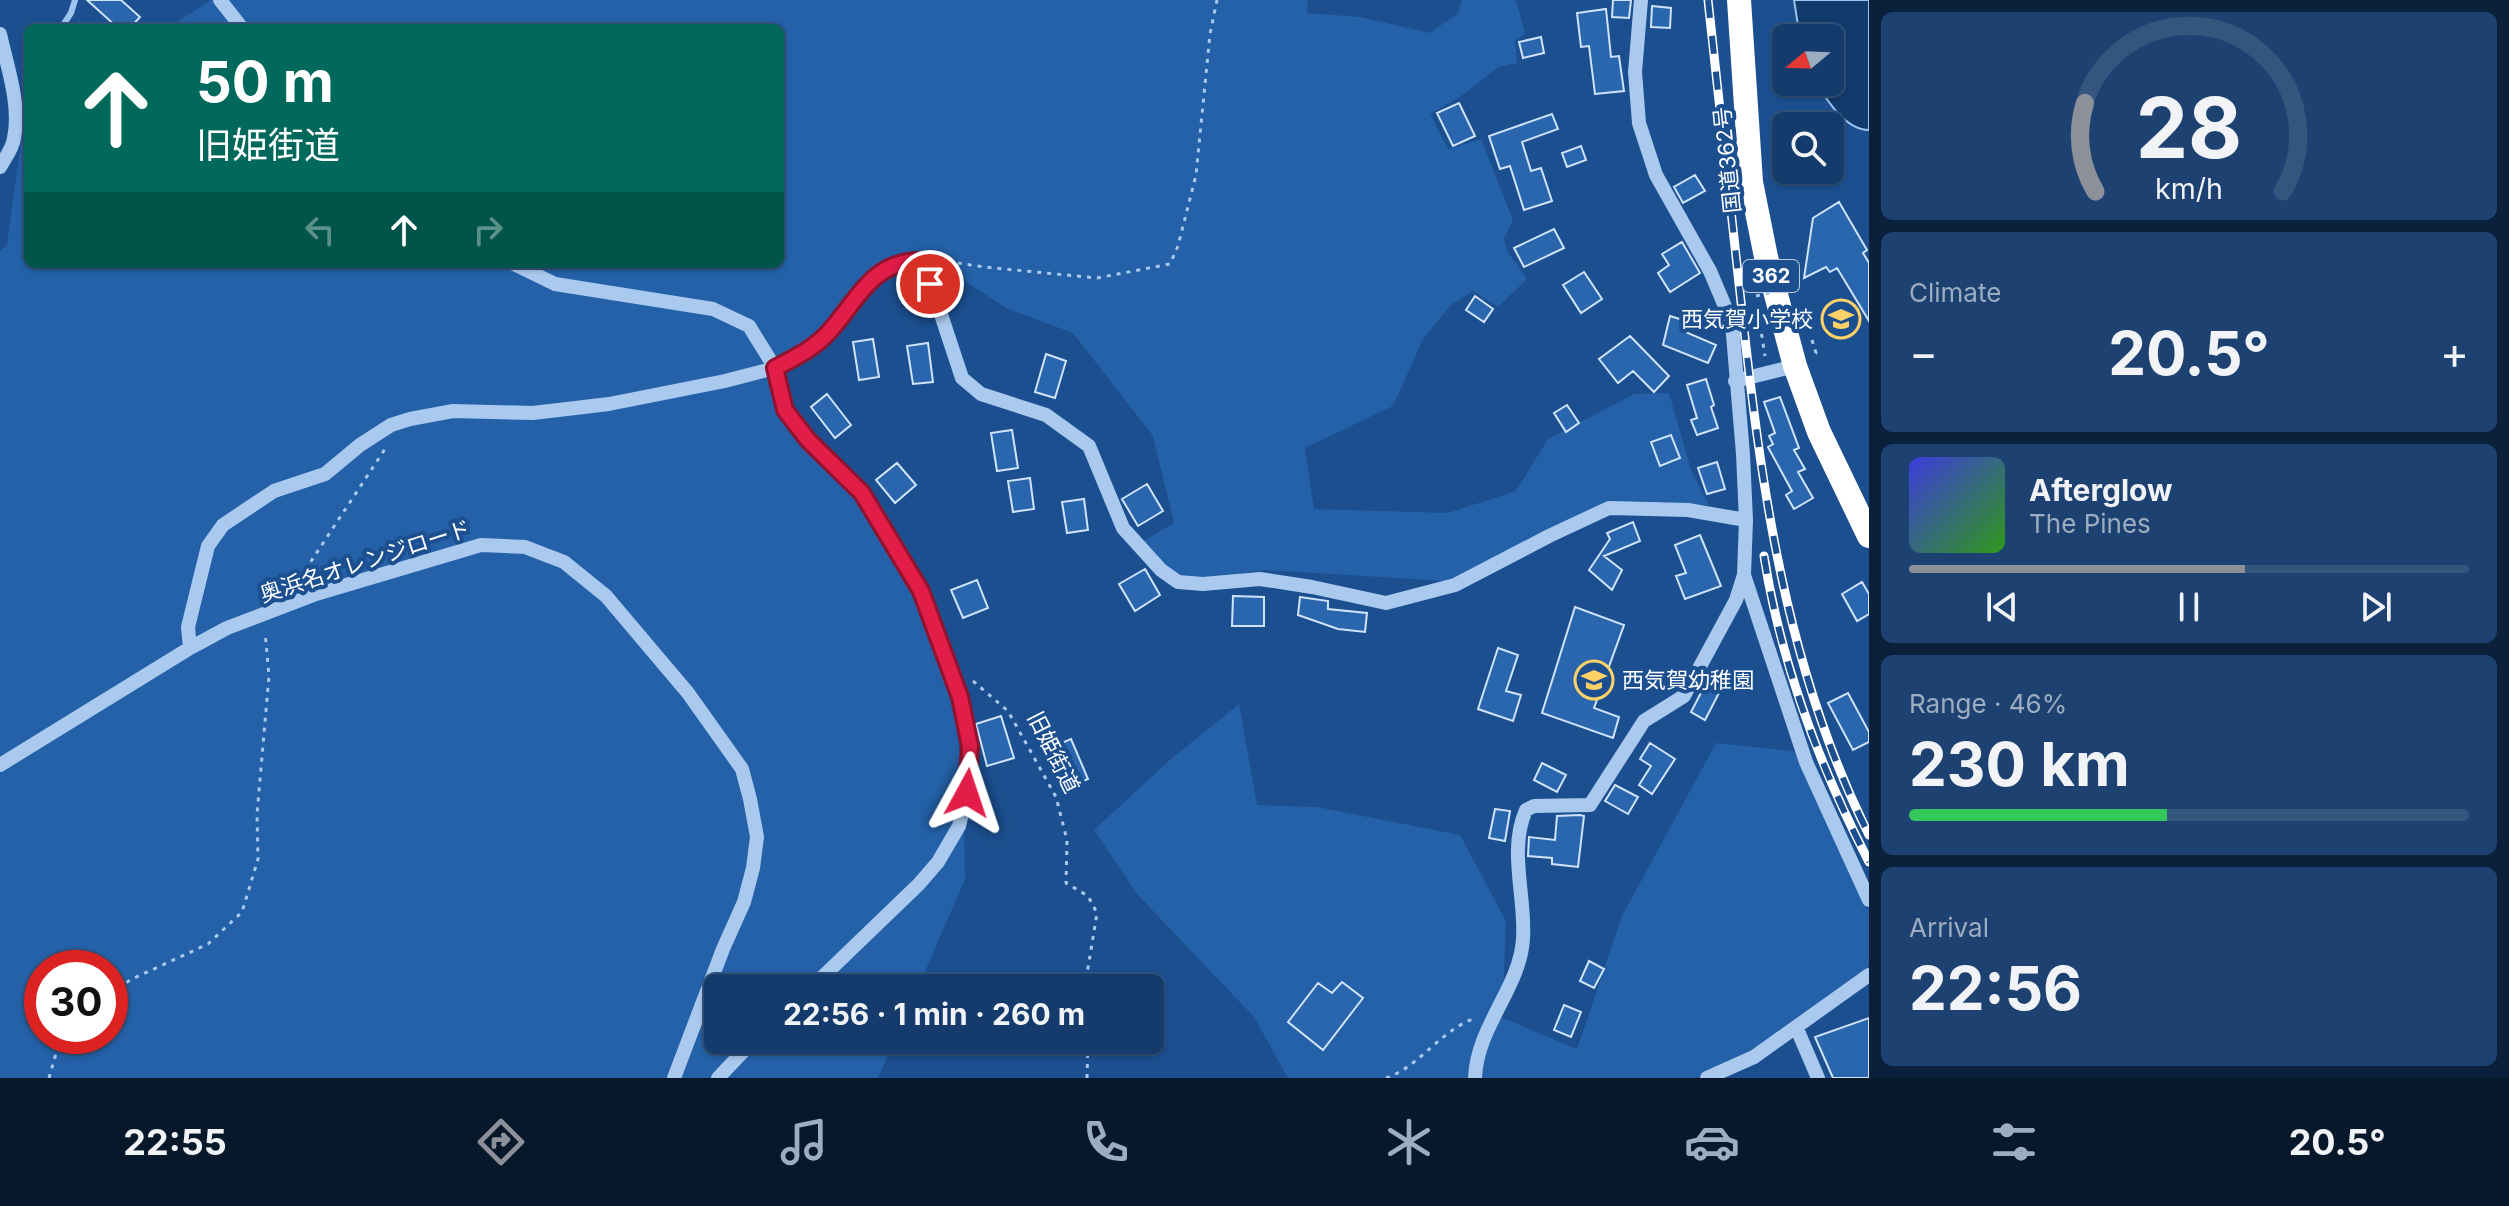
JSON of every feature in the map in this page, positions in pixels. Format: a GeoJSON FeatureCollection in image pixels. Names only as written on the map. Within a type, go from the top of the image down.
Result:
{"type":"FeatureCollection","features":[{"type":"Feature","properties":{"kind":"highway","name":"国道362号"},"geometry":{"type":"LineString","coordinates":[[1739,0],[1751,182],[1766,257],[1795,366],[1819,432],[1869,536]]}},
{"type":"Feature","properties":{"kind":"street"},"geometry":{"type":"LineString","coordinates":[[220,0],[239,24]]}},
{"type":"Feature","properties":{"kind":"street"},"geometry":{"type":"LineString","coordinates":[[1475,1078],[1483,1036],[1514,973],[1523,941],[1518,844],[1526,810],[1534,806],[1590,805],[1644,721],[1684,696],[1736,600],[1744,575],[1746,520],[1743,454],[1732,323],[1710,271],[1656,175],[1639,123],[1635,72],[1641,0]]}},
{"type":"Feature","properties":{"kind":"street"},"geometry":{"type":"LineString","coordinates":[[0,34],[15,117],[14,140],[0,167]]}},
{"type":"Feature","properties":{"kind":"street"},"geometry":{"type":"LineString","coordinates":[[190,648],[188,627],[208,546],[223,525],[274,491],[325,474],[360,445],[391,425],[453,411],[533,413],[609,404],[775,368],[811,348],[876,274],[891,265],[917,261],[926,269],[962,378],[981,394],[1046,415],[1089,446],[1123,528],[1161,570],[1178,582],[1203,584],[1260,579],[1386,603],[1455,585],[1609,508],[1688,510],[1746,520]]}},
{"type":"Feature","properties":{"kind":"street"},"geometry":{"type":"LineString","coordinates":[[522,268],[555,284],[713,309],[749,326],[775,368],[785,410],[808,440],[862,493],[921,591],[960,697],[970,746],[967,793],[959,826],[938,862],[919,884],[826,974]]}},
{"type":"Feature","properties":{"kind":"street"},"geometry":{"type":"LineString","coordinates":[[1735,381],[1795,366]]}},
{"type":"Feature","properties":{"kind":"street","name":"奥浜名オレンジロード"},"geometry":{"type":"LineString","coordinates":[[0,765],[190,648],[227,628],[316,594],[481,545],[525,547],[564,562],[606,596],[648,643],[742,769],[757,837],[744,902],[674,1078]]}},
{"type":"Feature","properties":{"kind":"street"},"geometry":{"type":"LineString","coordinates":[[1744,575],[1806,762],[1869,900]]}},
{"type":"Feature","properties":{"kind":"street"},"geometry":{"type":"LineString","coordinates":[[1707,1078],[1754,1057],[1869,975]]}},
{"type":"Feature","properties":{"kind":"street"},"geometry":{"type":"LineString","coordinates":[[1797,1029],[1818,1078]]}},
{"type":"Feature","properties":{"kind":"street"},"geometry":{"type":"LineString","coordinates":[[718,1078],[741,1054]]}},
{"type":"Feature","properties":{"kind":"path"},"geometry":{"type":"LineString","coordinates":[[917,261],[946,259],[984,267],[1097,278],[1170,264],[1178,246],[1196,175],[1210,34],[1217,0]]}},
{"type":"Feature","properties":{"kind":"path"},"geometry":{"type":"LineString","coordinates":[[1785,277],[1788,290]]}},
{"type":"Feature","properties":{"kind":"path"},"geometry":{"type":"LineString","coordinates":[[1756,296],[1797,287]]}},
{"type":"Feature","properties":{"kind":"path"},"geometry":{"type":"LineString","coordinates":[[1760,322],[1766,362]]}},
{"type":"Feature","properties":{"kind":"path"},"geometry":{"type":"LineString","coordinates":[[292,585],[302,575],[383,454],[391,425]]}},
{"type":"Feature","properties":{"kind":"path"},"geometry":{"type":"LineString","coordinates":[[128,981],[208,944],[242,912],[258,859],[257,814],[269,676],[263,616]]}},
{"type":"Feature","properties":{"kind":"path","name":"旧姫街道"},"geometry":{"type":"LineString","coordinates":[[950,666],[1008,711],[1056,797],[1067,840],[1066,883],[1088,896],[1097,913],[1087,974]]}},
{"type":"Feature","properties":{"kind":"path"},"geometry":{"type":"LineString","coordinates":[[1386,1078],[1401,1073],[1460,1023],[1495,1012]]}},
{"type":"Feature","properties":{"kind":"path"},"geometry":{"type":"LineString","coordinates":[[49,1078],[56,1054]]}},
{"type":"Feature","properties":{"kind":"path"},"geometry":{"type":"LineString","coordinates":[[1087,1078],[1088,1054]]}},
{"type":"Feature","properties":{"kind":"shaded area"},"geometry":{"type":"Polygon","coordinates":[[[211,0],[1308,0],[1307,13],[1360,17],[1430,33],[1458,13],[1462,0],[1516,0],[1525,34],[1515,40],[1517,63],[1498,67],[1460,97],[1430,114],[1448,149],[1481,139],[1513,220],[1504,238],[1507,251],[1527,279],[1498,307],[1473,291],[1451,305],[1423,339],[1393,406],[1305,448],[1314,509],[1448,513],[1516,491],[1548,439],[1634,394],[1669,393],[1691,470],[1709,505],[1608,506],[1462,582],[1265,570],[1178,582],[1143,541],[1174,523],[1153,436],[1073,333],[1006,308],[919,251],[883,270],[775,369],[782,396],[908,568],[952,694],[963,778],[965,879],[924,974],[704,974],[704,1054],[889,1054],[878,1078],[0,1078],[0,251],[7,244],[24,123],[24,268],[784,268],[784,24],[174,24],[211,0]]]}},
{"type":"Feature","properties":{"kind":"shaded area"},"geometry":{"type":"Polygon","coordinates":[[[1794,0],[1869,0],[1869,130],[1845,120],[1844,112],[1838,112],[1825,96],[1844,96],[1844,24],[1798,24],[1794,0]]]}},
{"type":"Feature","properties":{"kind":"shaded area"},"geometry":{"type":"Polygon","coordinates":[[[1239,704],[1257,805],[1317,807],[1460,835],[1506,921],[1503,995],[1496,1015],[1577,1049],[1622,916],[1716,743],[1802,752],[1869,912],[1869,966],[1775,1043],[1696,1078],[1288,1078],[1254,1017],[1137,894],[1094,830],[1172,758],[1239,704]]]}},
{"type":"Feature","properties":{"kind":"building"},"geometry":{"type":"Polygon","coordinates":[[[87,0],[121,0],[140,17],[134,24],[114,24],[87,0]]]}},
{"type":"Feature","properties":{"kind":"building"},"geometry":{"type":"Polygon","coordinates":[[[1613,0],[1631,0],[1629,18],[1612,17],[1613,0]]]}},
{"type":"Feature","properties":{"kind":"building"},"geometry":{"type":"Polygon","coordinates":[[[1652,6],[1671,8],[1670,28],[1651,27],[1652,6]]]}},
{"type":"Feature","properties":{"kind":"building"},"geometry":{"type":"Polygon","coordinates":[[[1606,9],[1611,57],[1619,56],[1624,91],[1595,94],[1589,46],[1581,47],[1577,13],[1606,9]]]}},
{"type":"Feature","properties":{"kind":"building"},"geometry":{"type":"Polygon","coordinates":[[[1541,37],[1544,53],[1523,58],[1519,42],[1541,37]]]}},
{"type":"Feature","properties":{"kind":"building"},"geometry":{"type":"Polygon","coordinates":[[[1459,103],[1475,136],[1453,146],[1437,113],[1459,103]]]}},
{"type":"Feature","properties":{"kind":"building"},"geometry":{"type":"Polygon","coordinates":[[[1552,114],[1558,129],[1522,142],[1531,171],[1541,168],[1552,201],[1524,210],[1510,166],[1500,169],[1489,136],[1552,114]]]}},
{"type":"Feature","properties":{"kind":"building"},"geometry":{"type":"Polygon","coordinates":[[[1581,146],[1586,160],[1567,167],[1562,153],[1581,146]]]}},
{"type":"Feature","properties":{"kind":"building"},"geometry":{"type":"Polygon","coordinates":[[[1695,175],[1705,191],[1683,203],[1674,187],[1695,175]]]}},
{"type":"Feature","properties":{"kind":"building"},"geometry":{"type":"Polygon","coordinates":[[[1839,202],[1867,250],[1863,253],[1869,263],[1869,321],[1837,268],[1830,272],[1826,267],[1804,278],[1813,218],[1839,202]]]}},
{"type":"Feature","properties":{"kind":"building"},"geometry":{"type":"Polygon","coordinates":[[[1554,229],[1564,248],[1524,267],[1514,248],[1554,229]]]}},
{"type":"Feature","properties":{"kind":"building"},"geometry":{"type":"Polygon","coordinates":[[[1682,242],[1700,273],[1670,292],[1658,273],[1669,265],[1662,254],[1682,242]]]}},
{"type":"Feature","properties":{"kind":"building"},"geometry":{"type":"Polygon","coordinates":[[[1584,272],[1602,299],[1581,313],[1563,285],[1584,272]]]}},
{"type":"Feature","properties":{"kind":"building"},"geometry":{"type":"Polygon","coordinates":[[[1475,296],[1493,309],[1484,322],[1466,310],[1475,296]]]}},
{"type":"Feature","properties":{"kind":"building"},"geometry":{"type":"Polygon","coordinates":[[[1670,316],[1686,321],[1683,331],[1716,345],[1708,363],[1663,345],[1670,316]]]}},
{"type":"Feature","properties":{"kind":"building"},"geometry":{"type":"Polygon","coordinates":[[[1630,336],[1669,376],[1654,392],[1633,371],[1618,383],[1599,359],[1630,336]]]}},
{"type":"Feature","properties":{"kind":"building"},"geometry":{"type":"Polygon","coordinates":[[[873,339],[879,377],[859,380],[853,342],[873,339]]]}},
{"type":"Feature","properties":{"kind":"building"},"geometry":{"type":"Polygon","coordinates":[[[928,343],[933,382],[913,384],[907,346],[928,343]]]}},
{"type":"Feature","properties":{"kind":"building"},"geometry":{"type":"Polygon","coordinates":[[[1046,354],[1066,361],[1055,398],[1035,392],[1046,354]]]}},
{"type":"Feature","properties":{"kind":"building"},"geometry":{"type":"Polygon","coordinates":[[[1706,379],[1718,428],[1697,435],[1691,420],[1697,418],[1687,385],[1706,379]]]}},
{"type":"Feature","properties":{"kind":"building"},"geometry":{"type":"Polygon","coordinates":[[[827,394],[851,425],[835,438],[811,407],[827,394]]]}},
{"type":"Feature","properties":{"kind":"building"},"geometry":{"type":"Polygon","coordinates":[[[1780,397],[1799,448],[1794,450],[1805,469],[1798,472],[1813,498],[1794,509],[1786,495],[1792,491],[1768,447],[1773,444],[1769,436],[1775,433],[1764,402],[1780,397]]]}},
{"type":"Feature","properties":{"kind":"building"},"geometry":{"type":"Polygon","coordinates":[[[1567,405],[1579,423],[1566,432],[1554,413],[1567,405]]]}},
{"type":"Feature","properties":{"kind":"building"},"geometry":{"type":"Polygon","coordinates":[[[1012,430],[1018,468],[997,471],[991,433],[1012,430]]]}},
{"type":"Feature","properties":{"kind":"building"},"geometry":{"type":"Polygon","coordinates":[[[1671,435],[1680,458],[1660,466],[1651,442],[1671,435]]]}},
{"type":"Feature","properties":{"kind":"building"},"geometry":{"type":"Polygon","coordinates":[[[1717,462],[1725,489],[1707,494],[1698,468],[1717,462]]]}},
{"type":"Feature","properties":{"kind":"building"},"geometry":{"type":"Polygon","coordinates":[[[897,463],[916,485],[895,503],[876,480],[897,463]]]}},
{"type":"Feature","properties":{"kind":"building"},"geometry":{"type":"Polygon","coordinates":[[[1030,478],[1034,509],[1013,512],[1008,481],[1030,478]]]}},
{"type":"Feature","properties":{"kind":"building"},"geometry":{"type":"Polygon","coordinates":[[[1147,484],[1163,511],[1138,526],[1122,499],[1147,484]]]}},
{"type":"Feature","properties":{"kind":"building"},"geometry":{"type":"Polygon","coordinates":[[[1084,499],[1088,530],[1067,533],[1062,502],[1084,499]]]}},
{"type":"Feature","properties":{"kind":"building"},"geometry":{"type":"Polygon","coordinates":[[[1633,522],[1640,541],[1604,556],[1622,570],[1612,590],[1589,570],[1610,539],[1607,533],[1633,522]]]}},
{"type":"Feature","properties":{"kind":"building"},"geometry":{"type":"Polygon","coordinates":[[[1700,535],[1721,586],[1685,599],[1676,576],[1686,573],[1675,545],[1700,535]]]}},
{"type":"Feature","properties":{"kind":"building"},"geometry":{"type":"Polygon","coordinates":[[[1145,569],[1160,595],[1135,611],[1119,584],[1145,569]]]}},
{"type":"Feature","properties":{"kind":"building"},"geometry":{"type":"Polygon","coordinates":[[[977,580],[988,608],[963,618],[951,590],[977,580]]]}},
{"type":"Feature","properties":{"kind":"building"},"geometry":{"type":"Polygon","coordinates":[[[1862,582],[1869,594],[1869,614],[1857,621],[1842,594],[1862,582]]]}},
{"type":"Feature","properties":{"kind":"building"},"geometry":{"type":"Polygon","coordinates":[[[1233,596],[1264,597],[1264,626],[1232,626],[1233,596]]]}},
{"type":"Feature","properties":{"kind":"building"},"geometry":{"type":"Polygon","coordinates":[[[1300,597],[1328,601],[1328,609],[1367,613],[1365,632],[1338,629],[1298,615],[1300,597]]]}},
{"type":"Feature","properties":{"kind":"building"},"geometry":{"type":"Polygon","coordinates":[[[1575,607],[1624,625],[1594,708],[1619,717],[1613,738],[1542,713],[1575,607]]]}},
{"type":"Feature","properties":{"kind":"building"},"geometry":{"type":"Polygon","coordinates":[[[1498,648],[1518,655],[1506,691],[1521,695],[1513,721],[1478,709],[1498,648]]]}},
{"type":"Feature","properties":{"kind":"building"},"geometry":{"type":"Polygon","coordinates":[[[1705,685],[1719,693],[1705,720],[1691,712],[1705,685]]]}},
{"type":"Feature","properties":{"kind":"building"},"geometry":{"type":"Polygon","coordinates":[[[1848,693],[1869,732],[1869,742],[1853,750],[1828,703],[1848,693]]]}},
{"type":"Feature","properties":{"kind":"building"},"geometry":{"type":"Polygon","coordinates":[[[1001,716],[1014,758],[987,766],[976,724],[1001,716]]]}},
{"type":"Feature","properties":{"kind":"building"},"geometry":{"type":"Polygon","coordinates":[[[1071,739],[1088,779],[1063,790],[1045,750],[1071,739]]]}},
{"type":"Feature","properties":{"kind":"building"},"geometry":{"type":"Polygon","coordinates":[[[1650,743],[1675,759],[1652,794],[1639,785],[1651,766],[1640,759],[1650,743]]]}},
{"type":"Feature","properties":{"kind":"building"},"geometry":{"type":"Polygon","coordinates":[[[1542,763],[1566,775],[1557,792],[1534,780],[1542,763]]]}},
{"type":"Feature","properties":{"kind":"building"},"geometry":{"type":"Polygon","coordinates":[[[1615,785],[1638,797],[1628,814],[1605,801],[1615,785]]]}},
{"type":"Feature","properties":{"kind":"building"},"geometry":{"type":"Polygon","coordinates":[[[1495,809],[1510,811],[1505,841],[1489,838],[1495,809]]]}},
{"type":"Feature","properties":{"kind":"building"},"geometry":{"type":"Polygon","coordinates":[[[1557,816],[1584,816],[1578,867],[1552,864],[1552,858],[1528,856],[1529,837],[1555,840],[1557,816]]]}},
{"type":"Feature","properties":{"kind":"building"},"geometry":{"type":"Polygon","coordinates":[[[1589,961],[1604,969],[1594,988],[1580,981],[1589,961]]]}},
{"type":"Feature","properties":{"kind":"building"},"geometry":{"type":"Polygon","coordinates":[[[1342,982],[1363,998],[1323,1050],[1288,1022],[1318,983],[1332,993],[1342,982]]]}},
{"type":"Feature","properties":{"kind":"building"},"geometry":{"type":"Polygon","coordinates":[[[1564,1005],[1581,1012],[1571,1037],[1554,1030],[1564,1005]]]}},
{"type":"Feature","properties":{"kind":"building"},"geometry":{"type":"Polygon","coordinates":[[[1869,1018],[1869,1078],[1833,1078],[1815,1037],[1869,1018]]]}},
{"type":"Feature","properties":{"kind":"waterway"},"geometry":{"type":"LineString","coordinates":[[64,24],[75,0]]}},
{"type":"Feature","properties":{"kind":"railway"},"geometry":{"type":"LineString","coordinates":[[1708,0],[1749,371],[1768,507],[1797,641],[1816,707],[1869,835]]}},
{"type":"Feature","properties":{"kind":"railway"},"geometry":{"type":"LineString","coordinates":[[1764,556],[1781,636],[1804,713],[1834,788],[1869,862]]}},
{"type":"Feature","properties":{"kind":"place","name":"西気賀小学校"},"geometry":{"type":"Point","coordinates":[1841,319]}},
{"type":"Feature","properties":{"kind":"place","name":"西気賀幼稚園"},"geometry":{"type":"Point","coordinates":[1594,680]}},
{"type":"Feature","properties":{"kind":"route"},"geometry":{"type":"LineString","coordinates":[[930,284],[926,269],[917,261],[891,265],[876,274],[811,348],[775,368],[785,410],[808,440],[862,493],[921,591],[960,697],[970,746],[967,793]]}}]}
